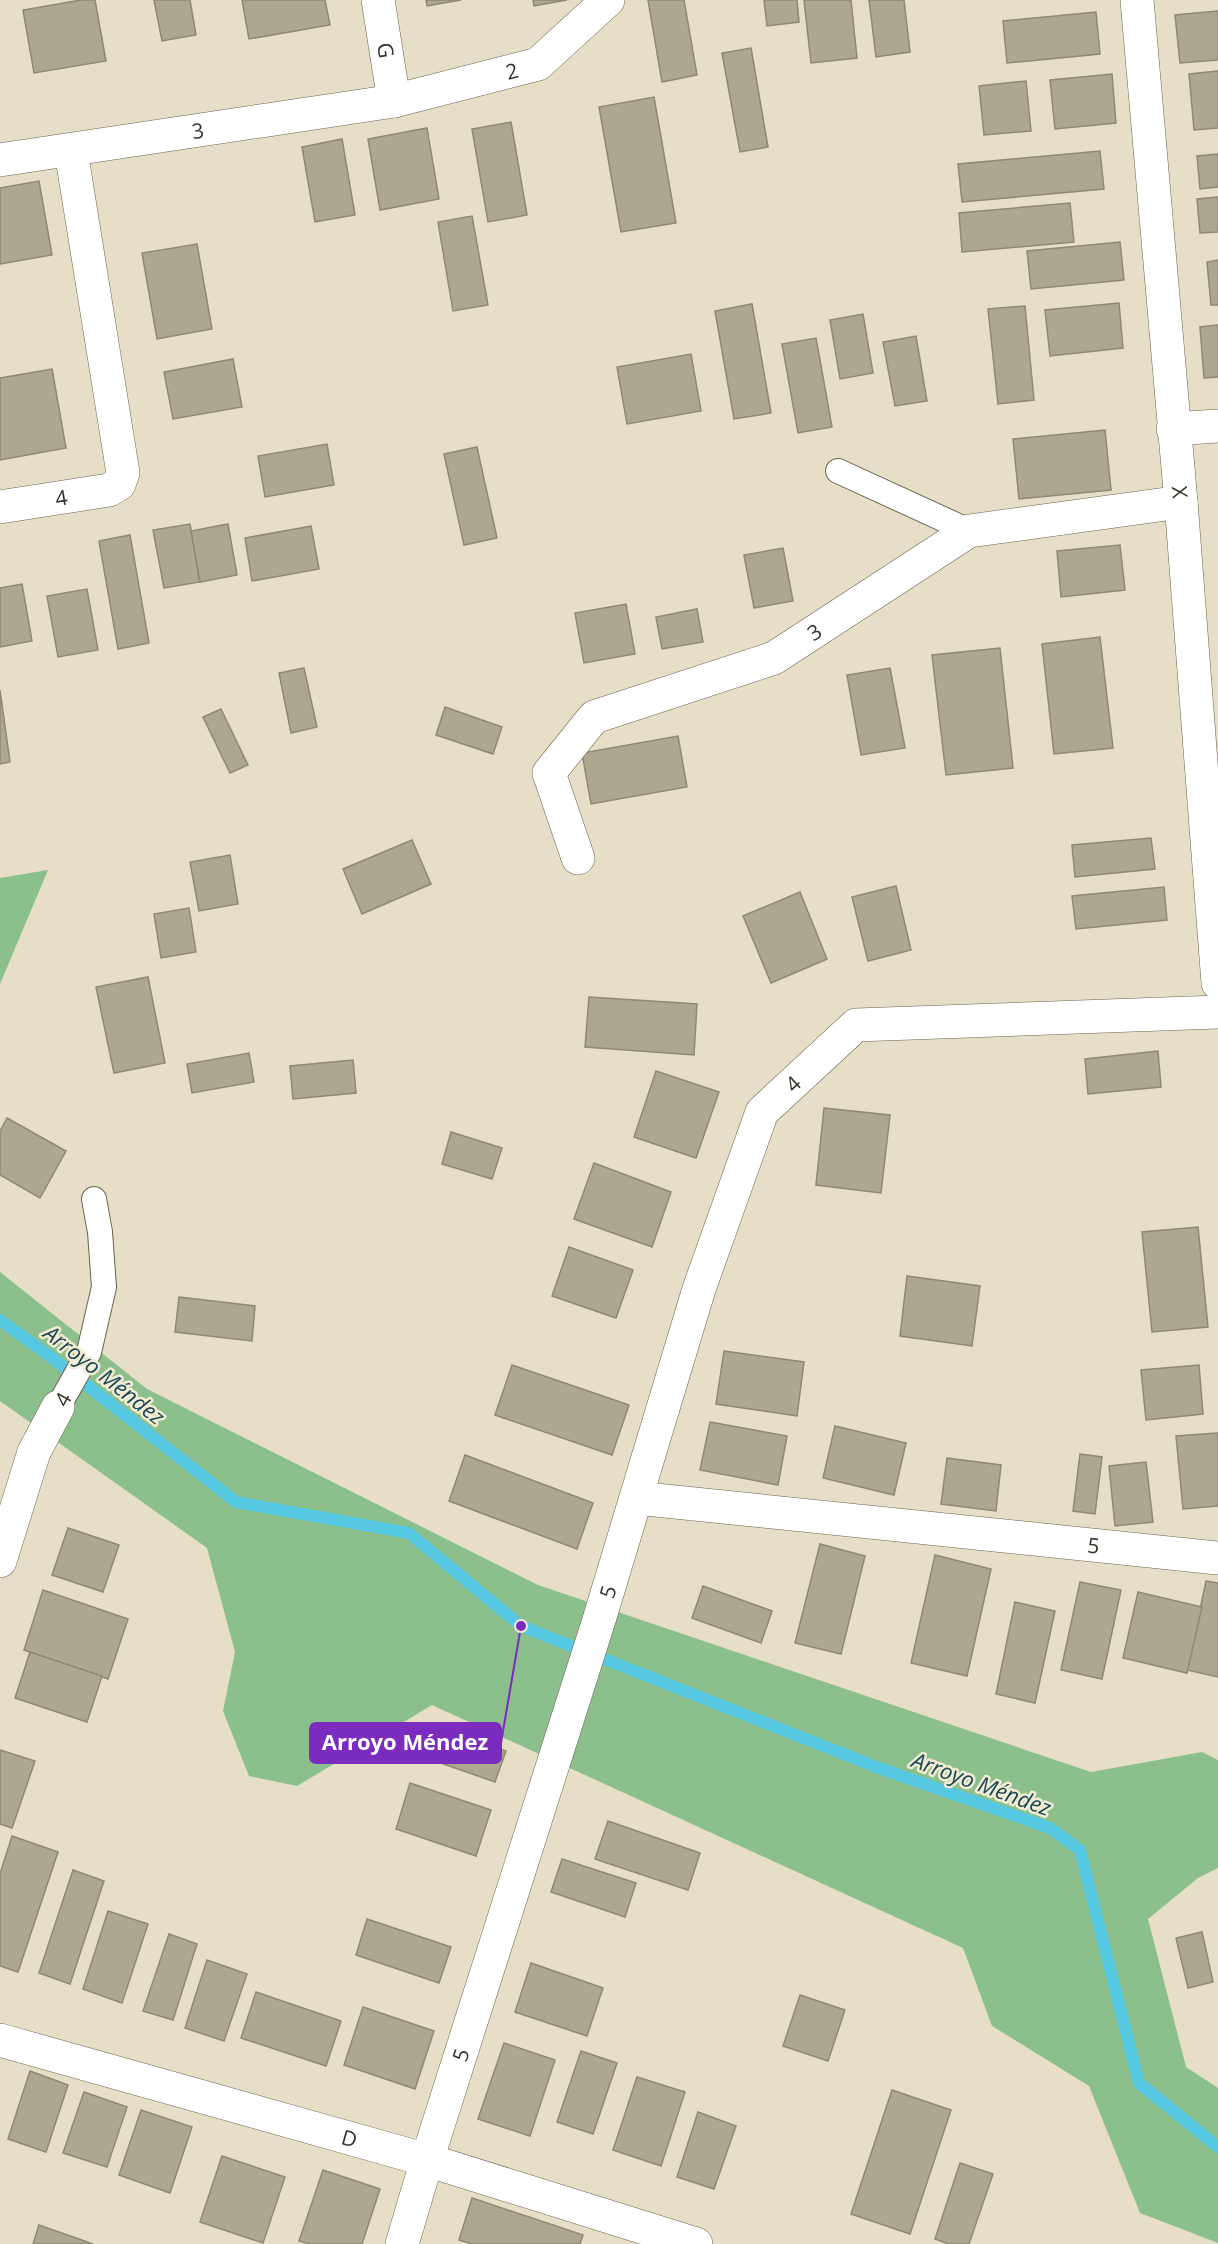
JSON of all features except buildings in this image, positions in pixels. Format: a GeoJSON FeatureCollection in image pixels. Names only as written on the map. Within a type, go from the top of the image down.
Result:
{"type":"FeatureCollection","features":[{"type":"Feature","properties":{"kind":"street","name":"G"},"geometry":{"type":"LineString","coordinates":[[378,0],[394,101]]}},
{"type":"Feature","properties":{"kind":"street","name":"2"},"geometry":{"type":"LineString","coordinates":[[394,101],[538,64],[608,0]]}},
{"type":"Feature","properties":{"kind":"street","name":"X"},"geometry":{"type":"LineString","coordinates":[[1137,0],[1181,502],[1218,983]]}},
{"type":"Feature","properties":{"kind":"street","name":"3"},"geometry":{"type":"LineString","coordinates":[[0,160],[394,101]]}},
{"type":"Feature","properties":{"kind":"street","name":"4"},"geometry":{"type":"LineString","coordinates":[[0,507],[109,490],[119,484],[123,473],[71,151]]}},
{"type":"Feature","properties":{"kind":"street"},"geometry":{"type":"LineString","coordinates":[[1173,429],[1218,426]]}},
{"type":"Feature","properties":{"kind":"street","name":"3"},"geometry":{"type":"LineString","coordinates":[[578,858],[549,773],[594,717],[774,658],[969,531],[1181,502]]}},
{"type":"Feature","properties":{"kind":"street","name":"4"},"geometry":{"type":"LineString","coordinates":[[636,1498],[699,1288],[762,1112],[856,1025],[1218,1012]]}},
{"type":"Feature","properties":{"kind":"street","name":"4"},"geometry":{"type":"LineString","coordinates":[[0,1561],[34,1452],[58,1407]]}},
{"type":"Feature","properties":{"kind":"street","name":"5"},"geometry":{"type":"LineString","coordinates":[[402,2244],[636,1498],[1218,1558]]}},
{"type":"Feature","properties":{"kind":"street","name":"D"},"geometry":{"type":"LineString","coordinates":[[0,2040],[427,2160],[696,2244]]}},
{"type":"Feature","properties":{"kind":"lane"},"geometry":{"type":"LineString","coordinates":[[838,471],[969,531]]}},
{"type":"Feature","properties":{"kind":"lane","name":"4"},"geometry":{"type":"LineString","coordinates":[[58,1407],[89,1352],[104,1287],[100,1233],[94,1199]]}},
{"type":"Feature","properties":{"kind":"green space"},"geometry":{"type":"Polygon","coordinates":[[[48,870],[0,984],[0,878],[48,870]]]}},
{"type":"Feature","properties":{"kind":"green space"},"geometry":{"type":"Polygon","coordinates":[[[0,1272],[147,1389],[538,1585],[1091,1772],[1202,1752],[1218,1760],[1218,1868],[1198,1878],[1148,1919],[1186,2067],[1218,2088],[1218,2243],[1140,2213],[1089,2086],[992,2026],[963,1948],[432,1705],[297,1786],[249,1776],[223,1711],[235,1652],[207,1548],[0,1401],[0,1272]]]}},
{"type":"Feature","properties":{"kind":"waterway","name":"Arroyo Méndez"},"geometry":{"type":"LineString","coordinates":[[0,1320],[236,1502],[409,1533],[521,1626],[879,1768],[1050,1828],[1080,1850],[1139,2083],[1218,2147]]}},
{"type":"Feature","properties":{"kind":"place","name":"Arroyo Méndez"},"geometry":{"type":"Point","coordinates":[521,1626]}}]}
